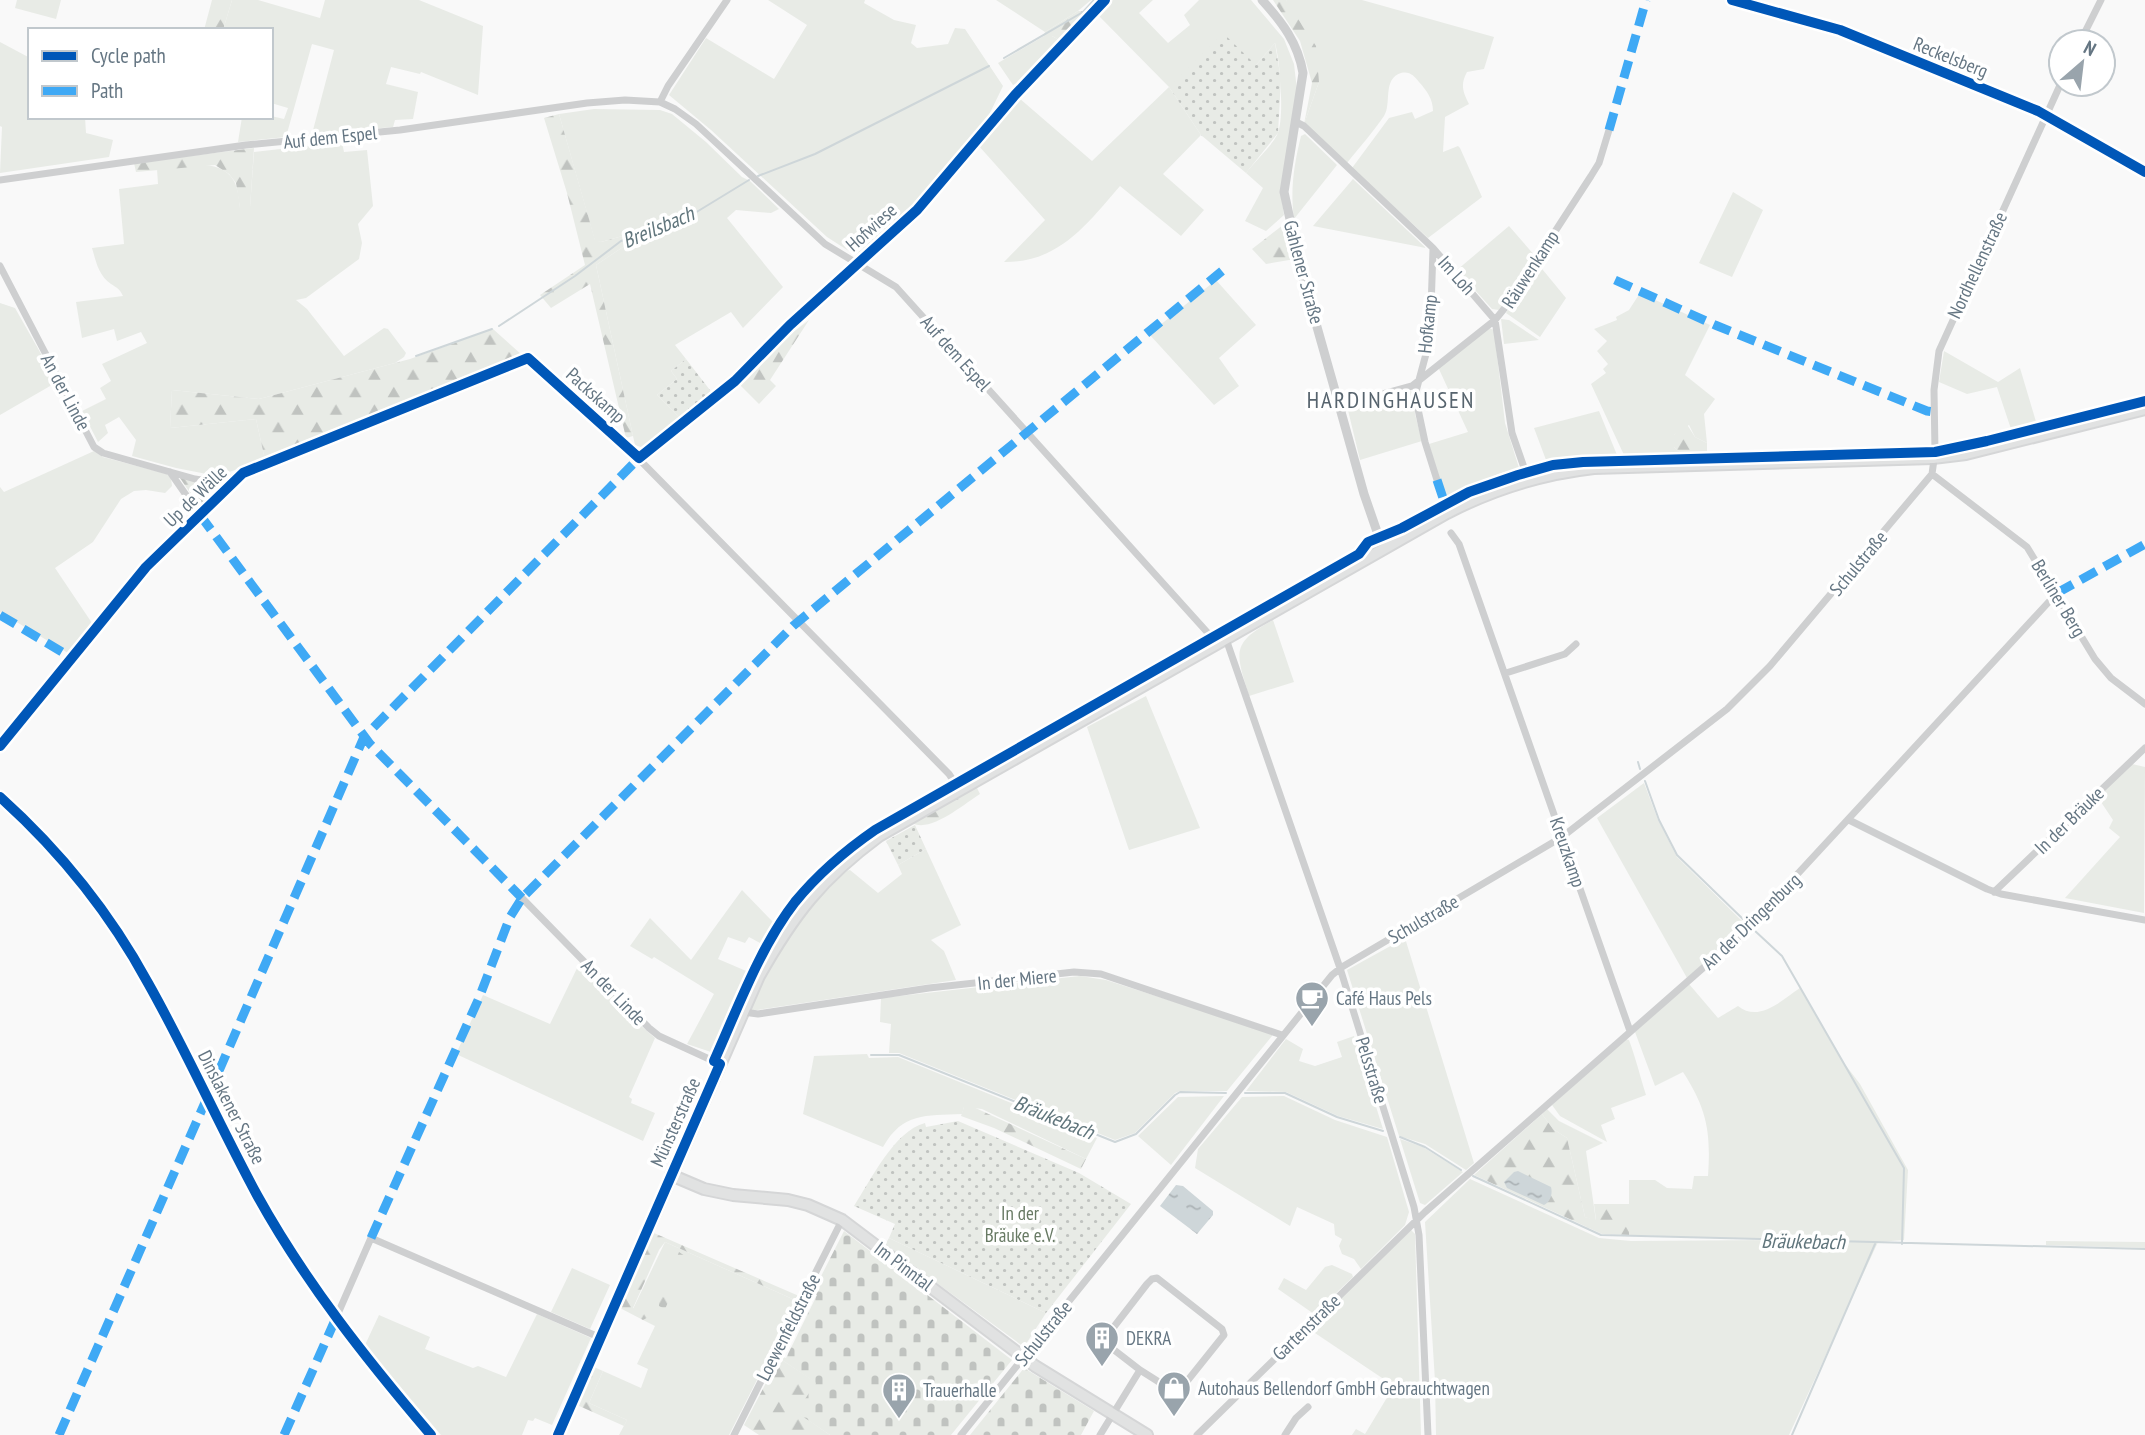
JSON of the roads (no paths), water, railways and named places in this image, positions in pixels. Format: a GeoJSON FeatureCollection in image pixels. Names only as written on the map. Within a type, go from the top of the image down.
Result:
{"type":"FeatureCollection","features":[{"type":"Feature","properties":{"kind":"main road","name":"Münsterstraße"},"geometry":{"type":"LineString","coordinates":[[558,1435],[759,976],[786,929],[822,884],[849,858],[879,836],[1383,549],[1476,498],[1528,479],[1562,471],[1594,468],[1933,458],[1966,454],[2145,409]]}},
{"type":"Feature","properties":{"kind":"main road","name":"Dinslakener Straße"},"geometry":{"type":"LineString","coordinates":[[0,797],[46,841],[108,918],[148,982],[258,1197],[296,1259],[336,1318],[431,1435]]}},
{"type":"Feature","properties":{"kind":"main road","name":"Im Pinntal"},"geometry":{"type":"LineString","coordinates":[[671,1175],[704,1189],[733,1195],[788,1200],[825,1211],[842,1220],[1023,1357],[1147,1435]]}},
{"type":"Feature","properties":{"kind":"street"},"geometry":{"type":"LineString","coordinates":[[660,102],[727,0]]}},
{"type":"Feature","properties":{"kind":"street","name":"Hofwiese"},"geometry":{"type":"LineString","coordinates":[[639,458],[735,381],[790,326],[917,210],[1015,96],[1105,0]]}},
{"type":"Feature","properties":{"kind":"street","name":"Gahlener Straße"},"geometry":{"type":"LineString","coordinates":[[1262,0],[1293,40],[1300,57],[1303,73],[1284,192],[1302,274],[1370,515],[1383,549]]}},
{"type":"Feature","properties":{"kind":"street","name":"Reckelsberg"},"geometry":{"type":"LineString","coordinates":[[1732,0],[1840,30],[2046,115],[2145,172]]}},
{"type":"Feature","properties":{"kind":"street"},"geometry":{"type":"LineString","coordinates":[[2087,28],[2101,0]]}},
{"type":"Feature","properties":{"kind":"street","name":"Nordhellenstraße"},"geometry":{"type":"LineString","coordinates":[[1933,458],[1934,390],[1939,351],[2054,98]]}},
{"type":"Feature","properties":{"kind":"street","name":"Auf dem Espel"},"geometry":{"type":"LineString","coordinates":[[0,180],[246,145],[400,130],[587,103],[625,100],[660,102],[696,124],[825,244],[897,288],[1207,632],[1214,645]]}},
{"type":"Feature","properties":{"kind":"street","name":"Im Loh"},"geometry":{"type":"LineString","coordinates":[[1296,122],[1304,126],[1433,248],[1495,320]]}},
{"type":"Feature","properties":{"kind":"street","name":"Räuwenkamp"},"geometry":{"type":"LineString","coordinates":[[1339,406],[1412,386],[1495,320],[1599,163],[1609,130]]}},
{"type":"Feature","properties":{"kind":"street","name":"Hofkamp"},"geometry":{"type":"LineString","coordinates":[[1433,248],[1430,339],[1415,395],[1437,480]]}},
{"type":"Feature","properties":{"kind":"street","name":"An der Linde"},"geometry":{"type":"LineString","coordinates":[[0,266],[94,447],[103,453],[214,482],[243,473]]}},
{"type":"Feature","properties":{"kind":"street"},"geometry":{"type":"LineString","coordinates":[[1495,320],[1512,433],[1528,479]]}},
{"type":"Feature","properties":{"kind":"street","name":"Packskamp"},"geometry":{"type":"LineString","coordinates":[[528,358],[639,458],[949,774],[959,789]]}},
{"type":"Feature","properties":{"kind":"street","name":"Up de Wälle"},"geometry":{"type":"LineString","coordinates":[[0,746],[146,567],[243,473],[528,358]]}},
{"type":"Feature","properties":{"kind":"street"},"geometry":{"type":"LineString","coordinates":[[1932,474],[1933,458]]}},
{"type":"Feature","properties":{"kind":"street"},"geometry":{"type":"LineString","coordinates":[[170,472],[200,515]]}},
{"type":"Feature","properties":{"kind":"street","name":"Berliner Berg"},"geometry":{"type":"LineString","coordinates":[[1932,474],[2027,547],[2103,669],[2145,704]]}},
{"type":"Feature","properties":{"kind":"street","name":"Schulstraße"},"geometry":{"type":"LineString","coordinates":[[961,1435],[1282,1035],[1340,968],[1562,837],[1727,709],[1770,666],[1932,474]]}},
{"type":"Feature","properties":{"kind":"street","name":"Kreuzkamp"},"geometry":{"type":"LineString","coordinates":[[1451,533],[1459,544],[1506,673],[1630,1031]]}},
{"type":"Feature","properties":{"kind":"street","name":"An der Dringenburg"},"geometry":{"type":"LineString","coordinates":[[1417,1220],[1744,932],[2057,593]]}},
{"type":"Feature","properties":{"kind":"street","name":"Pelsstraße"},"geometry":{"type":"LineString","coordinates":[[1226,639],[1340,968],[1417,1220],[1428,1435]]}},
{"type":"Feature","properties":{"kind":"street"},"geometry":{"type":"LineString","coordinates":[[1506,673],[1565,654],[1576,644]]}},
{"type":"Feature","properties":{"kind":"street","name":"In der Bräuke"},"geometry":{"type":"LineString","coordinates":[[1994,892],[2145,748]]}},
{"type":"Feature","properties":{"kind":"street"},"geometry":{"type":"LineString","coordinates":[[1849,820],[1994,892],[2145,920]]}},
{"type":"Feature","properties":{"kind":"street","name":"An der Linde"},"geometry":{"type":"LineString","coordinates":[[522,898],[649,1028],[659,1036],[720,1065]]}},
{"type":"Feature","properties":{"kind":"street","name":"In der Miere"},"geometry":{"type":"LineString","coordinates":[[743,1012],[758,1014],[929,988],[1074,972],[1101,974],[1282,1035]]}},
{"type":"Feature","properties":{"kind":"street","name":"Loewenfeldstraße"},"geometry":{"type":"LineString","coordinates":[[734,1435],[842,1220]]}},
{"type":"Feature","properties":{"kind":"street","name":"Gartenstraße"},"geometry":{"type":"LineString","coordinates":[[1197,1435],[1417,1220]]}},
{"type":"Feature","properties":{"kind":"street"},"geometry":{"type":"LineString","coordinates":[[336,1318],[371,1238],[601,1338]]}},
{"type":"Feature","properties":{"kind":"street"},"geometry":{"type":"LineString","coordinates":[[1157,1278],[1225,1333],[1184,1385],[1177,1390],[1170,1389],[1140,1370],[1109,1346],[1106,1337],[1147,1284],[1157,1278]]}},
{"type":"Feature","properties":{"kind":"street"},"geometry":{"type":"LineString","coordinates":[[1100,1435],[1140,1370]]}},
{"type":"Feature","properties":{"kind":"street"},"geometry":{"type":"LineString","coordinates":[[1285,1435],[1308,1406]]}},
{"type":"Feature","properties":{"kind":"water"},"geometry":{"type":"Polygon","coordinates":[[[1518,1171],[1551,1187],[1551,1195],[1546,1204],[1507,1188],[1504,1182],[1518,1171]]]}},
{"type":"Feature","properties":{"kind":"water"},"geometry":{"type":"Polygon","coordinates":[[[1176,1185],[1183,1186],[1213,1211],[1213,1215],[1197,1234],[1160,1206],[1176,1185]]]}},
{"type":"Feature","properties":{"kind":"waterway","name":"Breilsbach"},"geometry":{"type":"LineString","coordinates":[[1004,58],[1083,12],[1094,0]]}},
{"type":"Feature","properties":{"kind":"waterway","name":"Breilsbach"},"geometry":{"type":"LineString","coordinates":[[758,176],[815,154],[989,66]]}},
{"type":"Feature","properties":{"kind":"waterway","name":"Breilsbach"},"geometry":{"type":"LineString","coordinates":[[499,326],[575,276],[621,241],[690,216],[749,180]]}},
{"type":"Feature","properties":{"kind":"waterway","name":"Breilsbach"},"geometry":{"type":"LineString","coordinates":[[416,356],[492,329]]}},
{"type":"Feature","properties":{"kind":"waterway"},"geometry":{"type":"LineString","coordinates":[[1638,762],[1640,769]]}},
{"type":"Feature","properties":{"kind":"waterway"},"geometry":{"type":"LineString","coordinates":[[1645,781],[1659,820],[1677,855],[1747,923]]}},
{"type":"Feature","properties":{"kind":"waterway"},"geometry":{"type":"LineString","coordinates":[[1754,930],[1782,956],[1904,1168],[1902,1244]]}},
{"type":"Feature","properties":{"kind":"waterway","name":"Bräukebach"},"geometry":{"type":"LineString","coordinates":[[871,1055],[899,1055],[1115,1142],[1136,1134],[1180,1092],[1226,1093]]}},
{"type":"Feature","properties":{"kind":"waterway","name":"Bräukebach"},"geometry":{"type":"LineString","coordinates":[[1245,1093],[1285,1093],[1337,1117],[1383,1131]]}},
{"type":"Feature","properties":{"kind":"waterway","name":"Bräukebach"},"geometry":{"type":"LineString","coordinates":[[1400,1137],[1425,1147],[1461,1170]]}},
{"type":"Feature","properties":{"kind":"waterway","name":"Bräukebach"},"geometry":{"type":"LineString","coordinates":[[1473,1176],[1601,1235],[2145,1249]]}},
{"type":"Feature","properties":{"kind":"waterway"},"geometry":{"type":"LineString","coordinates":[[1792,1435],[1875,1244]]}},
{"type":"Feature","properties":{"kind":"place","name":"Café Haus Pels"},"geometry":{"type":"Point","coordinates":[1312,1028]}},
{"type":"Feature","properties":{"kind":"place","name":"DEKRA"},"geometry":{"type":"Point","coordinates":[1102,1368]}},
{"type":"Feature","properties":{"kind":"place","name":"Autohaus Bellendorf GmbH Gebrauchtwagen"},"geometry":{"type":"Point","coordinates":[1174,1418]}},
{"type":"Feature","properties":{"kind":"place","name":"Trauerhalle"},"geometry":{"type":"Point","coordinates":[899,1420]}},
{"type":"Feature","properties":{"kind":"district","name":"HARDINGHAUSEN"},"geometry":{"type":"Point","coordinates":[1391,399]}},
{"type":"Feature","properties":{"kind":"park label","name":"In der Bräuke e.V."},"geometry":{"type":"Point","coordinates":[1020,1224]}}]}
